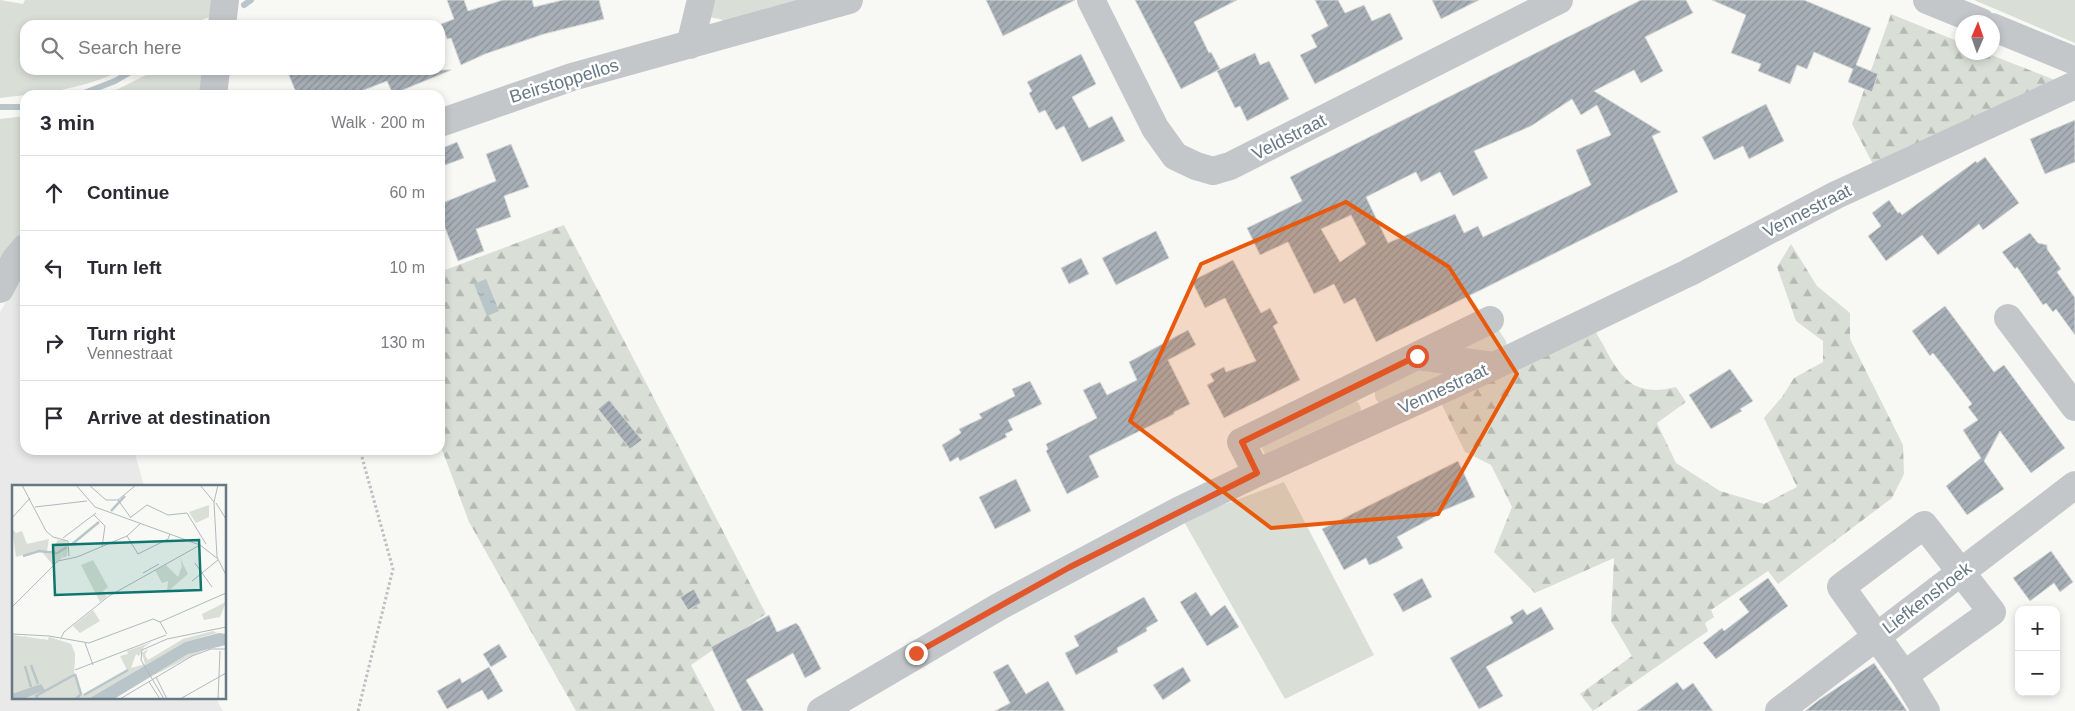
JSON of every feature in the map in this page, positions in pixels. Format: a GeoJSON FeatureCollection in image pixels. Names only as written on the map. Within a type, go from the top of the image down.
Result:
{"type":"FeatureCollection","features":[{"type":"Feature","properties":{"kind":"street"},"geometry":{"type":"LineString","coordinates":[[690,45],[701,0]]}},
{"type":"Feature","properties":{"kind":"street","name":"Beirstoppellos"},"geometry":{"type":"LineString","coordinates":[[445,121],[572,77],[850,0]]}},
{"type":"Feature","properties":{"kind":"street","name":"Veldstraat"},"geometry":{"type":"LineString","coordinates":[[1091,0],[1155,128],[1175,156],[1196,166],[1214,171],[1230,166],[1559,0]]}},
{"type":"Feature","properties":{"kind":"street"},"geometry":{"type":"LineString","coordinates":[[1927,0],[1964,15]]}},
{"type":"Feature","properties":{"kind":"street"},"geometry":{"type":"LineString","coordinates":[[2000,30],[2075,61]]}},
{"type":"Feature","properties":{"kind":"street"},"geometry":{"type":"LineString","coordinates":[[214,90],[215,75]]}},
{"type":"Feature","properties":{"kind":"street","name":"Vennestraat"},"geometry":{"type":"LineString","coordinates":[[821,711],[916,653],[1070,567],[1257,473],[1494,366],[1688,273],[1836,195],[2075,85]]}},
{"type":"Feature","properties":{"kind":"street"},"geometry":{"type":"LineString","coordinates":[[0,289],[20,254]]}},
{"type":"Feature","properties":{"kind":"street"},"geometry":{"type":"LineString","coordinates":[[2008,318],[2075,406]]}},
{"type":"Feature","properties":{"kind":"street"},"geometry":{"type":"LineString","coordinates":[[1257,473],[1242,442],[1490,320]]}},
{"type":"Feature","properties":{"kind":"street"},"geometry":{"type":"LineString","coordinates":[[1417,356],[1494,366]]}},
{"type":"Feature","properties":{"kind":"street"},"geometry":{"type":"LineString","coordinates":[[1360,384],[1377,419]]}},
{"type":"Feature","properties":{"kind":"street","name":"Liefkenshoek"},"geometry":{"type":"LineString","coordinates":[[1779,711],[2075,485]]}},
{"type":"Feature","properties":{"kind":"street"},"geometry":{"type":"LineString","coordinates":[[1904,674],[1992,612],[1924,525],[1841,587],[1904,674],[1926,711]]}},
{"type":"Feature","properties":{"kind":"path"},"geometry":{"type":"LineString","coordinates":[[358,711],[394,570],[361,455]]}},
{"type":"Feature","properties":{"kind":"highlighted area"},"geometry":{"type":"Polygon","coordinates":[[[1346,202],[1449,267],[1517,374],[1438,514],[1271,528],[1130,421],[1201,264],[1346,202]]]}},
{"type":"Feature","properties":{"kind":"shaded area"},"geometry":{"type":"Polygon","coordinates":[[[20,279],[20,455],[135,455],[144,485],[12,485],[12,698],[216,698],[223,711],[0,711],[0,312],[20,279]]]}},
{"type":"Feature","properties":{"kind":"green space"},"geometry":{"type":"Polygon","coordinates":[[[0,0],[23,4],[25,0],[217,0],[215,15],[202,20],[20,20],[20,75],[111,75],[77,86],[57,90],[20,90],[20,95],[0,98],[0,0]]]}},
{"type":"Feature","properties":{"kind":"green space"},"geometry":{"type":"Polygon","coordinates":[[[712,0],[816,0],[731,25],[720,19],[708,17],[712,0]]]}},
{"type":"Feature","properties":{"kind":"green space"},"geometry":{"type":"Polygon","coordinates":[[[1974,0],[2075,0],[2075,43],[1974,0]]]}},
{"type":"Feature","properties":{"kind":"green space"},"geometry":{"type":"Polygon","coordinates":[[[1891,14],[1955,40],[1955,60],[2000,60],[2000,58],[2060,82],[1875,168],[1852,124],[1891,14]]]}},
{"type":"Feature","properties":{"kind":"green space"},"geometry":{"type":"Polygon","coordinates":[[[146,75],[207,75],[205,90],[116,90],[146,75]]]}},
{"type":"Feature","properties":{"kind":"green space"},"geometry":{"type":"Polygon","coordinates":[[[20,117],[20,240],[0,266],[0,119],[20,117]]]}},
{"type":"Feature","properties":{"kind":"green space"},"geometry":{"type":"Polygon","coordinates":[[[564,225],[766,614],[691,665],[715,711],[576,711],[469,522],[444,455],[445,270],[564,225]]]}},
{"type":"Feature","properties":{"kind":"green space"},"geometry":{"type":"Polygon","coordinates":[[[1791,244],[1817,286],[1850,313],[1850,339],[1903,445],[1904,474],[1892,498],[1778,584],[1768,571],[1711,610],[1714,617],[1705,623],[1708,631],[1593,711],[1580,694],[1632,656],[1611,621],[1614,558],[1535,593],[1494,552],[1512,507],[1491,465],[1465,452],[1440,401],[1594,329],[1624,377],[1644,389],[1658,390],[1676,387],[1686,402],[1657,423],[1676,463],[1720,491],[1764,504],[1797,487],[1764,418],[1782,397],[1794,378],[1823,362],[1823,341],[1796,321],[1777,267],[1791,244]]]}},
{"type":"Feature","properties":{"kind":"green space"},"geometry":{"type":"Polygon","coordinates":[[[1495,325],[1506,341],[1507,352],[1438,354],[1495,325]]]}},
{"type":"Feature","properties":{"kind":"green space"},"geometry":{"type":"Polygon","coordinates":[[[1423,362],[1475,369],[1379,404],[1375,397],[1375,389],[1423,362]]]}},
{"type":"Feature","properties":{"kind":"green space"},"geometry":{"type":"Polygon","coordinates":[[[1348,400],[1358,402],[1361,408],[1359,417],[1266,457],[1262,448],[1269,438],[1348,400]]]}},
{"type":"Feature","properties":{"kind":"green space"},"geometry":{"type":"Polygon","coordinates":[[[1284,482],[1374,655],[1285,699],[1183,520],[1284,482]]]}},
{"type":"Feature","properties":{"kind":"water"},"geometry":{"type":"Polygon","coordinates":[[[486,279],[499,311],[487,316],[474,284],[486,279]]]}},
{"type":"Feature","properties":{"kind":"building"},"geometry":{"type":"Polygon","coordinates":[[[447,0],[464,0],[468,11],[503,0],[532,0],[534,7],[563,0],[599,0],[604,19],[544,34],[485,54],[461,65],[451,38],[447,39],[445,34],[445,22],[454,19],[447,0]]]}},
{"type":"Feature","properties":{"kind":"building"},"geometry":{"type":"Polygon","coordinates":[[[986,0],[1075,0],[1003,36],[986,0]]]}},
{"type":"Feature","properties":{"kind":"building"},"geometry":{"type":"Polygon","coordinates":[[[1135,0],[1237,0],[1194,22],[1209,53],[1211,52],[1220,69],[1181,89],[1135,0]]]}},
{"type":"Feature","properties":{"kind":"building"},"geometry":{"type":"Polygon","coordinates":[[[1315,0],[1338,0],[1345,13],[1364,5],[1372,21],[1390,13],[1403,39],[1315,84],[1300,55],[1317,47],[1311,35],[1328,26],[1315,0]]]}},
{"type":"Feature","properties":{"kind":"building"},"geometry":{"type":"Polygon","coordinates":[[[1432,0],[1479,0],[1441,19],[1432,0]]]}},
{"type":"Feature","properties":{"kind":"building"},"geometry":{"type":"Polygon","coordinates":[[[1641,0],[1686,0],[1693,13],[1645,37],[1663,71],[1641,83],[1634,70],[1594,91],[1661,132],[1652,136],[1678,192],[1376,342],[1355,298],[1344,304],[1334,284],[1314,294],[1288,242],[1260,255],[1247,228],[1302,201],[1290,177],[1641,0]],[[1572,99],[1531,126],[1474,151],[1488,178],[1453,196],[1440,172],[1421,182],[1416,172],[1366,197],[1388,243],[1455,214],[1464,233],[1478,226],[1483,237],[1591,185],[1576,150],[1611,135],[1597,105],[1581,115],[1572,99]],[[1351,215],[1321,229],[1340,262],[1366,244],[1351,215]]]}},
{"type":"Feature","properties":{"kind":"building"},"geometry":{"type":"Polygon","coordinates":[[[1712,0],[1804,0],[1871,28],[1856,65],[1878,74],[1872,92],[1848,82],[1853,69],[1814,52],[1807,69],[1797,65],[1790,84],[1758,71],[1761,64],[1731,53],[1746,15],[1712,0]]]}},
{"type":"Feature","properties":{"kind":"building"},"geometry":{"type":"Polygon","coordinates":[[[1255,53],[1260,65],[1269,61],[1289,99],[1247,121],[1240,106],[1235,108],[1217,71],[1255,53]]]}},
{"type":"Feature","properties":{"kind":"building"},"geometry":{"type":"Polygon","coordinates":[[[1081,54],[1096,84],[1072,97],[1089,128],[1112,116],[1125,141],[1082,162],[1064,126],[1056,130],[1045,110],[1039,113],[1029,93],[1032,91],[1027,82],[1081,54]]]}},
{"type":"Feature","properties":{"kind":"building"},"geometry":{"type":"Polygon","coordinates":[[[289,75],[439,75],[403,90],[391,90],[387,81],[364,90],[295,90],[289,75]]]}},
{"type":"Feature","properties":{"kind":"building"},"geometry":{"type":"Polygon","coordinates":[[[1766,104],[1784,141],[1749,159],[1743,146],[1714,160],[1702,137],[1766,104]]]}},
{"type":"Feature","properties":{"kind":"building"},"geometry":{"type":"Polygon","coordinates":[[[2075,120],[2075,162],[2045,174],[2030,139],[2075,120]]]}},
{"type":"Feature","properties":{"kind":"building"},"geometry":{"type":"Polygon","coordinates":[[[457,142],[464,158],[445,165],[445,147],[457,142]]]}},
{"type":"Feature","properties":{"kind":"building"},"geometry":{"type":"Polygon","coordinates":[[[511,144],[529,187],[504,196],[511,217],[476,229],[484,251],[458,261],[445,228],[445,202],[496,181],[486,154],[511,144]]]}},
{"type":"Feature","properties":{"kind":"building"},"geometry":{"type":"Polygon","coordinates":[[[1985,157],[2019,203],[1983,230],[1979,224],[1938,255],[1922,235],[1886,261],[1868,236],[1881,226],[1872,213],[1889,200],[1898,213],[1900,212],[1902,215],[1976,161],[1977,163],[1985,157]]]}},
{"type":"Feature","properties":{"kind":"building"},"geometry":{"type":"Polygon","coordinates":[[[1156,231],[1169,258],[1116,285],[1102,258],[1156,231]]]}},
{"type":"Feature","properties":{"kind":"building"},"geometry":{"type":"Polygon","coordinates":[[[2030,233],[2038,243],[2047,245],[2047,249],[2061,269],[2057,272],[2075,298],[2075,335],[2056,309],[2053,312],[2046,303],[2043,305],[2017,267],[2015,269],[2002,252],[2030,233]]]}},
{"type":"Feature","properties":{"kind":"building"},"geometry":{"type":"Polygon","coordinates":[[[1081,258],[1089,274],[1069,284],[1061,268],[1081,258]]]}},
{"type":"Feature","properties":{"kind":"building"},"geometry":{"type":"Polygon","coordinates":[[[1233,260],[1261,313],[1270,308],[1278,323],[1273,326],[1300,380],[1224,418],[1207,385],[1214,381],[1210,374],[1224,367],[1226,372],[1256,361],[1225,298],[1205,308],[1192,281],[1233,260]]]}},
{"type":"Feature","properties":{"kind":"building"},"geometry":{"type":"Polygon","coordinates":[[[1945,306],[1994,372],[2004,365],[2065,448],[2031,473],[2000,431],[1984,461],[2004,489],[1967,515],[1946,486],[1981,458],[1963,430],[1978,420],[1968,407],[1972,404],[1933,353],[1930,356],[1912,331],[1945,306]]]}},
{"type":"Feature","properties":{"kind":"building"},"geometry":{"type":"Polygon","coordinates":[[[1188,330],[1196,345],[1168,360],[1190,404],[1174,412],[1174,414],[1089,456],[1099,477],[1067,494],[1046,451],[1048,449],[1046,444],[1097,418],[1083,390],[1100,382],[1107,395],[1137,380],[1129,362],[1188,330]]]}},
{"type":"Feature","properties":{"kind":"building"},"geometry":{"type":"Polygon","coordinates":[[[1730,369],[1753,401],[1740,409],[1742,411],[1711,429],[1689,395],[1730,369]]]}},
{"type":"Feature","properties":{"kind":"building"},"geometry":{"type":"Polygon","coordinates":[[[1030,381],[1042,404],[1008,420],[1013,430],[1005,434],[1007,437],[960,461],[958,457],[950,462],[942,445],[961,433],[959,429],[982,418],[979,414],[1015,396],[1012,389],[1030,381]]]}},
{"type":"Feature","properties":{"kind":"building"},"geometry":{"type":"Polygon","coordinates":[[[609,400],[642,440],[630,449],[598,409],[609,400]]]}},
{"type":"Feature","properties":{"kind":"building"},"geometry":{"type":"Polygon","coordinates":[[[1458,461],[1475,497],[1435,514],[1436,516],[1397,537],[1403,548],[1369,565],[1366,558],[1344,570],[1322,529],[1458,461]]]}},
{"type":"Feature","properties":{"kind":"building"},"geometry":{"type":"Polygon","coordinates":[[[1016,479],[1031,511],[995,529],[979,497],[1016,479]]]}},
{"type":"Feature","properties":{"kind":"building"},"geometry":{"type":"Polygon","coordinates":[[[2051,551],[2073,582],[2060,592],[2054,583],[2030,601],[2013,578],[2051,551]]]}},
{"type":"Feature","properties":{"kind":"building"},"geometry":{"type":"Polygon","coordinates":[[[1422,578],[1432,597],[1403,612],[1393,594],[1422,578]]]}},
{"type":"Feature","properties":{"kind":"building"},"geometry":{"type":"Polygon","coordinates":[[[1768,578],[1788,606],[1716,659],[1703,643],[1722,628],[1724,631],[1749,612],[1739,599],[1768,578]]]}},
{"type":"Feature","properties":{"kind":"building"},"geometry":{"type":"Polygon","coordinates":[[[694,589],[701,603],[688,610],[680,597],[694,589]]]}},
{"type":"Feature","properties":{"kind":"building"},"geometry":{"type":"Polygon","coordinates":[[[1196,592],[1211,616],[1225,605],[1239,627],[1207,646],[1180,602],[1196,592]]]}},
{"type":"Feature","properties":{"kind":"building"},"geometry":{"type":"Polygon","coordinates":[[[1144,597],[1158,621],[1146,628],[1147,631],[1117,648],[1118,652],[1076,675],[1065,653],[1079,646],[1074,636],[1144,597]]]}},
{"type":"Feature","properties":{"kind":"building"},"geometry":{"type":"Polygon","coordinates":[[[1541,607],[1554,629],[1486,667],[1503,696],[1479,709],[1450,658],[1513,623],[1510,617],[1523,609],[1527,615],[1541,607]]]}},
{"type":"Feature","properties":{"kind":"building"},"geometry":{"type":"Polygon","coordinates":[[[769,615],[777,632],[796,623],[799,626],[821,669],[805,678],[793,653],[746,680],[764,711],[742,711],[711,647],[769,615]]]}},
{"type":"Feature","properties":{"kind":"building"},"geometry":{"type":"Polygon","coordinates":[[[499,644],[507,657],[491,667],[483,654],[499,644]]]}},
{"type":"Feature","properties":{"kind":"building"},"geometry":{"type":"Polygon","coordinates":[[[1874,663],[1907,711],[1805,711],[1819,700],[1874,663]]]}},
{"type":"Feature","properties":{"kind":"building"},"geometry":{"type":"Polygon","coordinates":[[[1008,664],[1026,694],[1048,681],[1065,711],[995,711],[1010,703],[993,672],[1008,664]]]}},
{"type":"Feature","properties":{"kind":"building"},"geometry":{"type":"Polygon","coordinates":[[[489,667],[503,691],[488,700],[482,690],[447,709],[437,691],[460,678],[462,683],[489,667]]]}},
{"type":"Feature","properties":{"kind":"building"},"geometry":{"type":"Polygon","coordinates":[[[1183,667],[1191,681],[1163,700],[1153,685],[1183,667]]]}},
{"type":"Feature","properties":{"kind":"building"},"geometry":{"type":"Polygon","coordinates":[[[1677,682],[1683,690],[1693,683],[1713,711],[1637,711],[1677,682]]]}},
{"type":"Feature","properties":{"kind":"waterway"},"geometry":{"type":"LineString","coordinates":[[244,5],[251,0]]}},
{"type":"Feature","properties":{"kind":"waterway"},"geometry":{"type":"LineString","coordinates":[[92,90],[125,75]]}},
{"type":"Feature","properties":{"kind":"waterway"},"geometry":{"type":"LineString","coordinates":[[0,107],[20,107]]}},
{"type":"Feature","properties":{"kind":"route"},"geometry":{"type":"LineString","coordinates":[[916,653],[1070,567],[1180,510],[1257,473],[1242,442],[1417,356]]}}]}
